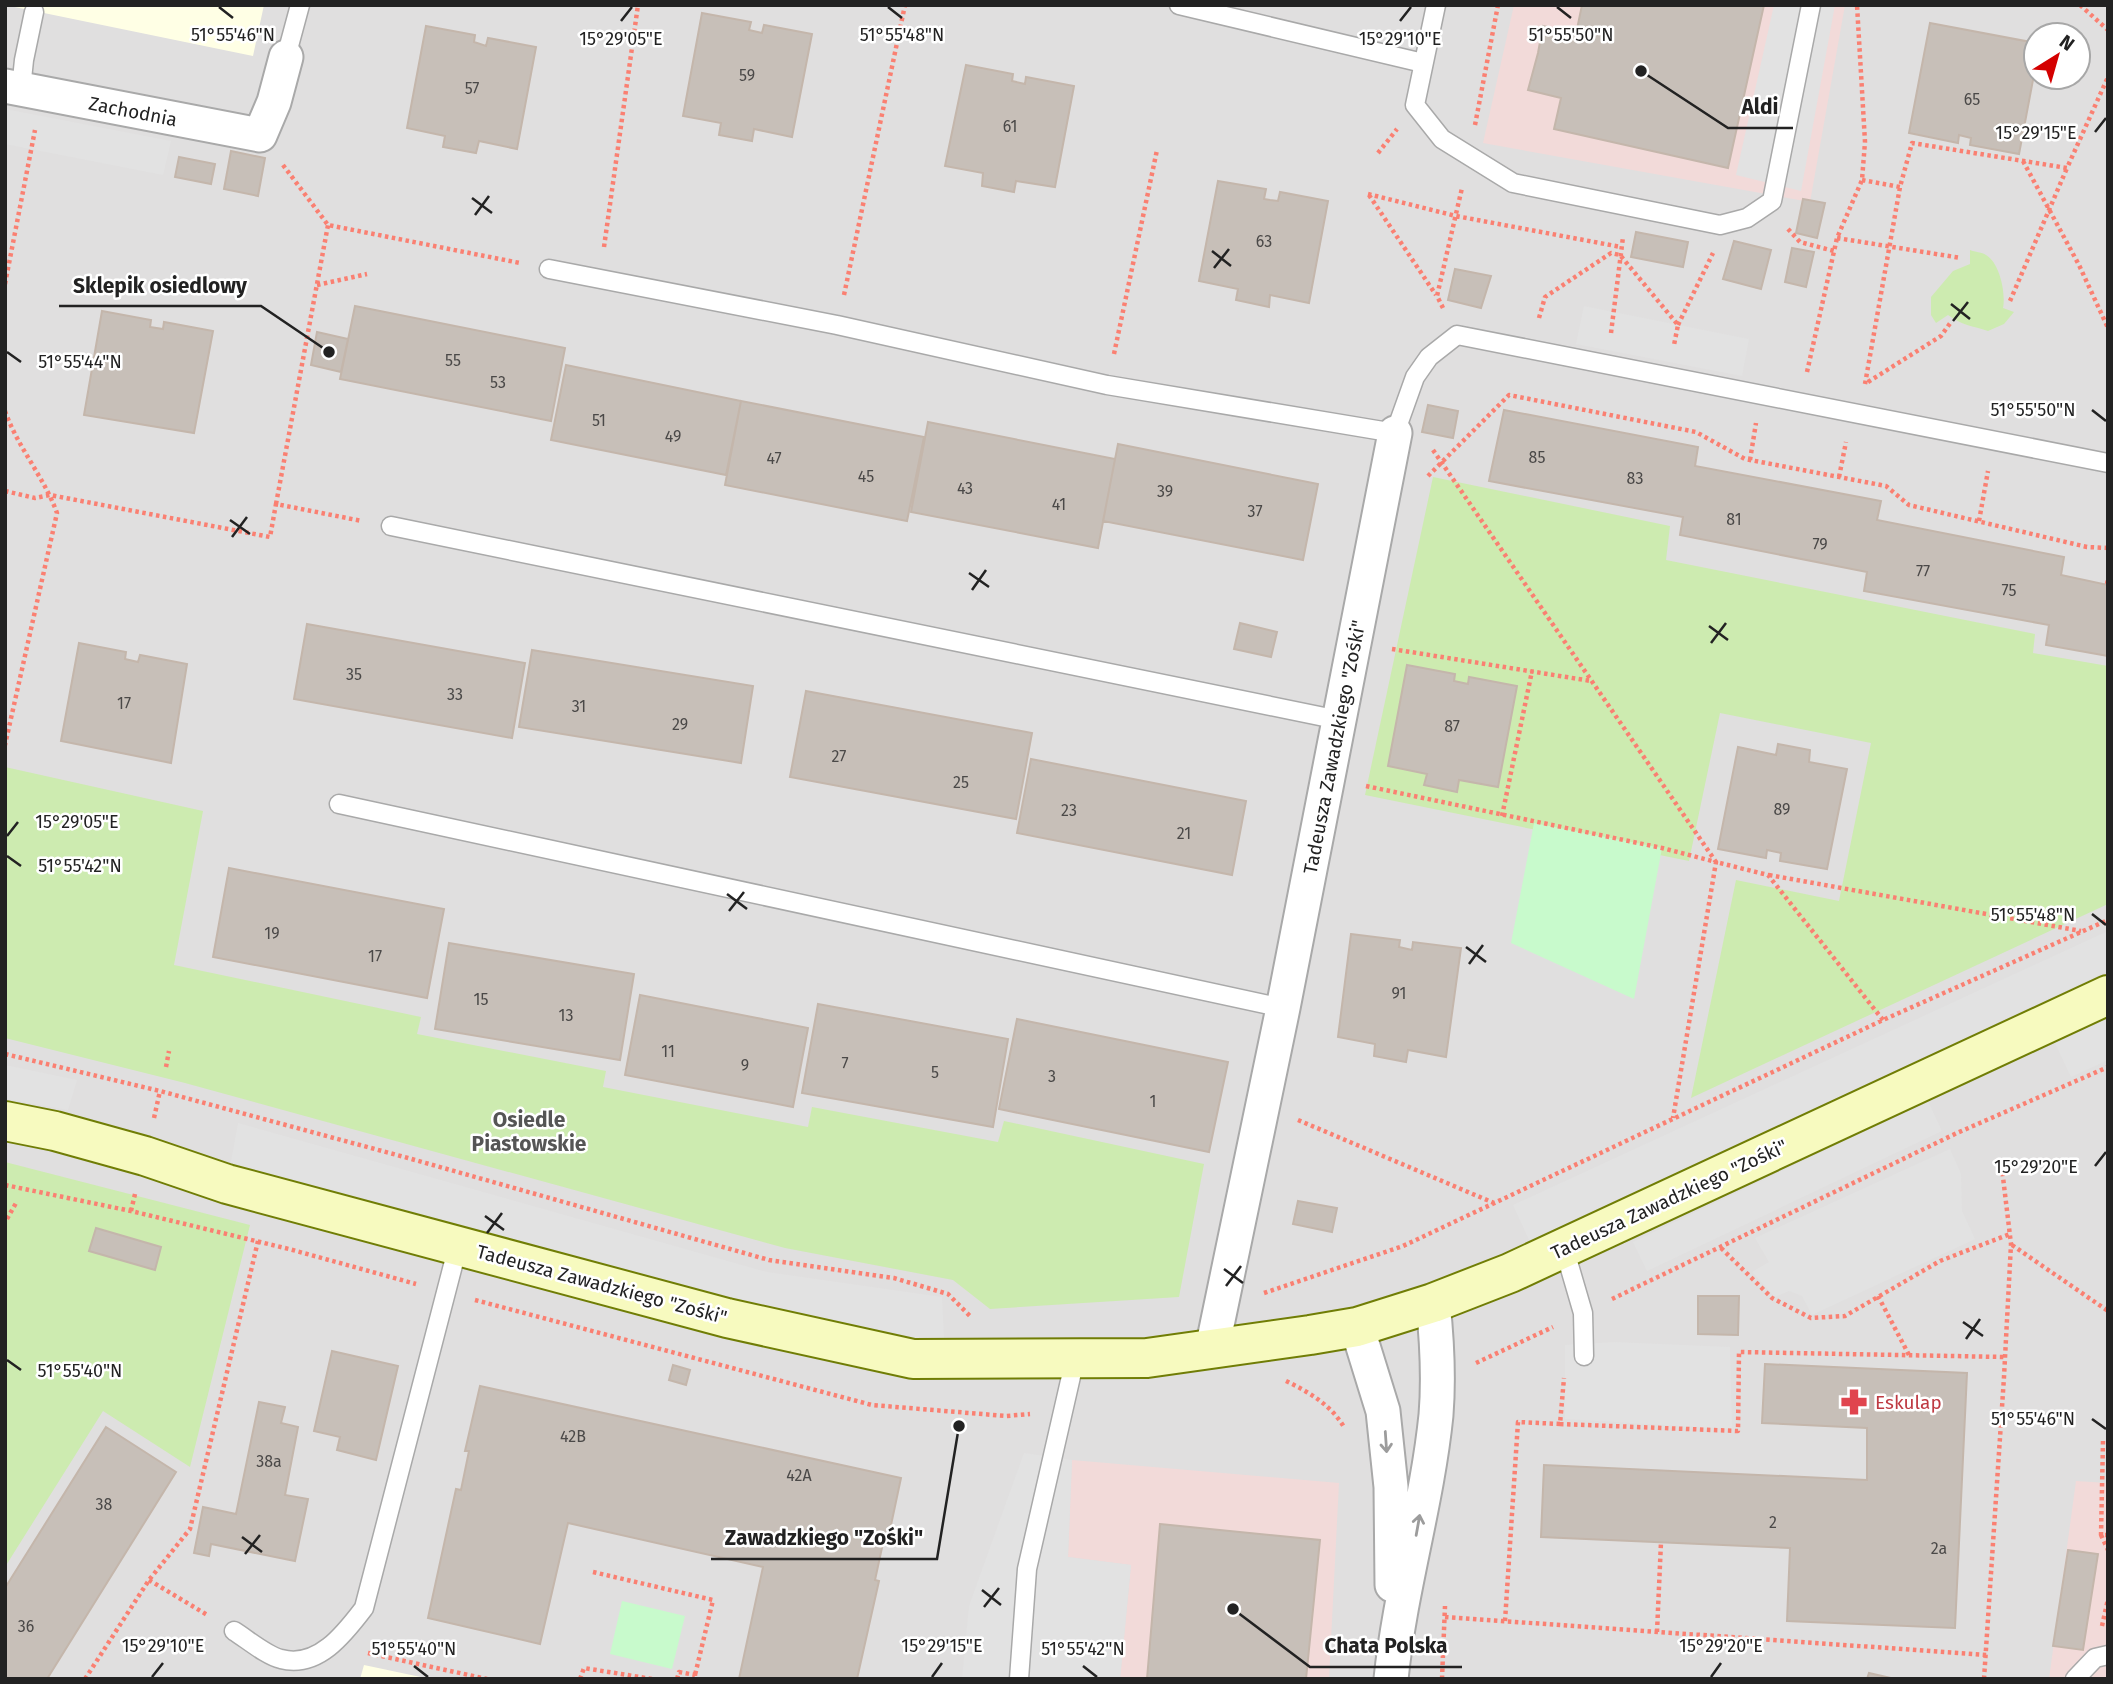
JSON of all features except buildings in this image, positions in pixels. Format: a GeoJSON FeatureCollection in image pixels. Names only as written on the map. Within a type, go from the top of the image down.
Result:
{"type":"FeatureCollection","features":[{"type":"Feature","properties":{"kind":"street"},"geometry":{"type":"LineString","coordinates":[[260,135],[274,102],[286,57]]}},
{"type":"Feature","properties":{"kind":"street","name":"Zachodnia"},"geometry":{"type":"LineString","coordinates":[[23,90],[260,135]]}},
{"type":"Feature","properties":{"kind":"street","name":"Tadeusza Zawadzkiego \"Zośki\""},"geometry":{"type":"LineString","coordinates":[[1212,1349],[1283,1008],[1395,433]]}},
{"type":"Feature","properties":{"kind":"street","name":"Tadeusza Zawadzkiego \"Zośki\""},"geometry":{"type":"LineString","coordinates":[[5,1121],[55,1131],[227,1184],[727,1318],[913,1359],[1147,1358],[1357,1327],[1433,1303],[1510,1273],[2108,995]]}},
{"type":"Feature","properties":{"kind":"street"},"geometry":{"type":"LineString","coordinates":[[1392,1672],[1436,1414],[1438,1349],[1433,1303]]}},
{"type":"Feature","properties":{"kind":"street"},"geometry":{"type":"LineString","coordinates":[[1357,1327],[1383,1411],[1391,1487],[1392,1672]]}},
{"type":"Feature","properties":{"kind":"lane"},"geometry":{"type":"LineString","coordinates":[[286,57],[300,5]]}},
{"type":"Feature","properties":{"kind":"lane"},"geometry":{"type":"LineString","coordinates":[[1179,5],[1423,63]]}},
{"type":"Feature","properties":{"kind":"lane"},"geometry":{"type":"LineString","coordinates":[[1436,5],[1415,105],[1443,139],[1513,183],[1720,225],[1747,218],[1772,201],[1811,5]]}},
{"type":"Feature","properties":{"kind":"lane"},"geometry":{"type":"LineString","coordinates":[[23,90],[24,60],[34,12]]}},
{"type":"Feature","properties":{"kind":"lane"},"geometry":{"type":"LineString","coordinates":[[549,269],[837,325],[1107,386],[1395,433],[1415,377],[1429,357],[1457,335],[2108,463]]}},
{"type":"Feature","properties":{"kind":"lane"},"geometry":{"type":"LineString","coordinates":[[391,526],[1339,720]]}},
{"type":"Feature","properties":{"kind":"lane"},"geometry":{"type":"LineString","coordinates":[[339,804],[1283,1008]]}},
{"type":"Feature","properties":{"kind":"lane"},"geometry":{"type":"LineString","coordinates":[[234,1631],[281,1659],[306,1660],[331,1646],[364,1608],[458,1246]]}},
{"type":"Feature","properties":{"kind":"lane"},"geometry":{"type":"LineString","coordinates":[[1564,1248],[1583,1313],[1584,1356]]}},
{"type":"Feature","properties":{"kind":"lane"},"geometry":{"type":"LineString","coordinates":[[1019,1679],[1027,1569],[1075,1359]]}},
{"type":"Feature","properties":{"kind":"lane"},"geometry":{"type":"LineString","coordinates":[[2075,1679],[2095,1658],[2108,1655]]}},
{"type":"Feature","properties":{"kind":"path"},"geometry":{"type":"LineString","coordinates":[[600,278],[638,5]]}},
{"type":"Feature","properties":{"kind":"path"},"geometry":{"type":"LineString","coordinates":[[837,325],[905,5]]}},
{"type":"Feature","properties":{"kind":"path"},"geometry":{"type":"LineString","coordinates":[[1800,403],[1837,237],[1862,180],[1865,142],[1857,5]]}},
{"type":"Feature","properties":{"kind":"path"},"geometry":{"type":"LineString","coordinates":[[2080,5],[2108,30]]}},
{"type":"Feature","properties":{"kind":"path"},"geometry":{"type":"LineString","coordinates":[[2010,301],[2108,77]]}},
{"type":"Feature","properties":{"kind":"path"},"geometry":{"type":"LineString","coordinates":[[5,284],[23,90]]}},
{"type":"Feature","properties":{"kind":"path"},"geometry":{"type":"LineString","coordinates":[[260,135],[328,225],[549,269]]}},
{"type":"Feature","properties":{"kind":"path"},"geometry":{"type":"LineString","coordinates":[[1860,415],[1888,247],[1912,143],[2067,168]]}},
{"type":"Feature","properties":{"kind":"path"},"geometry":{"type":"LineString","coordinates":[[1107,386],[1157,150]]}},
{"type":"Feature","properties":{"kind":"path"},"geometry":{"type":"LineString","coordinates":[[2022,160],[2079,265],[2108,328]]}},
{"type":"Feature","properties":{"kind":"path"},"geometry":{"type":"LineString","coordinates":[[1862,180],[1900,187]]}},
{"type":"Feature","properties":{"kind":"path"},"geometry":{"type":"LineString","coordinates":[[1437,296],[1368,194],[1456,216],[1621,247]]}},
{"type":"Feature","properties":{"kind":"path"},"geometry":{"type":"LineString","coordinates":[[1765,206],[1800,242],[1834,251]]}},
{"type":"Feature","properties":{"kind":"path"},"geometry":{"type":"LineString","coordinates":[[1607,365],[1621,247],[1630,208]]}},
{"type":"Feature","properties":{"kind":"path"},"geometry":{"type":"LineString","coordinates":[[1669,377],[1678,325],[1729,223]]}},
{"type":"Feature","properties":{"kind":"path"},"geometry":{"type":"LineString","coordinates":[[5,491],[35,498],[50,495],[270,537],[328,225]]}},
{"type":"Feature","properties":{"kind":"path"},"geometry":{"type":"LineString","coordinates":[[1837,237],[1961,257]]}},
{"type":"Feature","properties":{"kind":"path"},"geometry":{"type":"LineString","coordinates":[[1530,349],[1545,297],[1611,253],[1620,255],[1678,325]]}},
{"type":"Feature","properties":{"kind":"path"},"geometry":{"type":"LineString","coordinates":[[317,285],[367,274]]}},
{"type":"Feature","properties":{"kind":"path"},"geometry":{"type":"LineString","coordinates":[[1865,384],[1941,336],[1951,322]]}},
{"type":"Feature","properties":{"kind":"path"},"geometry":{"type":"LineString","coordinates":[[1423,480],[1509,395],[1696,432],[1745,459],[1886,486],[1909,505],[2087,547],[2108,548]]}},
{"type":"Feature","properties":{"kind":"path"},"geometry":{"type":"LineString","coordinates":[[5,411],[10,426],[50,495],[57,513],[5,745]]}},
{"type":"Feature","properties":{"kind":"path"},"geometry":{"type":"LineString","coordinates":[[1395,433],[1426,442],[1443,462],[1716,862],[1673,1119]]}},
{"type":"Feature","properties":{"kind":"path"},"geometry":{"type":"LineString","coordinates":[[1979,521],[1993,439]]}},
{"type":"Feature","properties":{"kind":"path"},"geometry":{"type":"LineString","coordinates":[[276,505],[391,526]]}},
{"type":"Feature","properties":{"kind":"path"},"geometry":{"type":"LineString","coordinates":[[1387,648],[1592,681]]}},
{"type":"Feature","properties":{"kind":"path"},"geometry":{"type":"LineString","coordinates":[[1502,816],[1532,671]]}},
{"type":"Feature","properties":{"kind":"path"},"geometry":{"type":"LineString","coordinates":[[1361,785],[1662,848],[1768,875],[2083,931]]}},
{"type":"Feature","properties":{"kind":"path"},"geometry":{"type":"LineString","coordinates":[[1768,875],[1883,1020]]}},
{"type":"Feature","properties":{"kind":"path"},"geometry":{"type":"LineString","coordinates":[[1256,1295],[1403,1246],[1883,1020],[2108,920]]}},
{"type":"Feature","properties":{"kind":"path"},"geometry":{"type":"LineString","coordinates":[[166,1067],[169,1051]]}},
{"type":"Feature","properties":{"kind":"path"},"geometry":{"type":"LineString","coordinates":[[5,1054],[160,1091],[396,1154],[769,1260],[894,1278],[948,1294],[973,1319]]}},
{"type":"Feature","properties":{"kind":"path"},"geometry":{"type":"LineString","coordinates":[[1471,1365],[1721,1248],[1957,1133],[2108,1067]]}},
{"type":"Feature","properties":{"kind":"path"},"geometry":{"type":"LineString","coordinates":[[1297,1120],[1495,1203]]}},
{"type":"Feature","properties":{"kind":"path"},"geometry":{"type":"LineString","coordinates":[[1984,1679],[2011,1244],[2002,1169]]}},
{"type":"Feature","properties":{"kind":"path"},"geometry":{"type":"LineString","coordinates":[[7,1219],[16,1203]]}},
{"type":"Feature","properties":{"kind":"path"},"geometry":{"type":"LineString","coordinates":[[1721,1248],[1772,1298],[1811,1318],[1845,1316],[1940,1261],[2010,1234]]}},
{"type":"Feature","properties":{"kind":"path"},"geometry":{"type":"LineString","coordinates":[[85,1679],[149,1580],[190,1529],[258,1241]]}},
{"type":"Feature","properties":{"kind":"path"},"geometry":{"type":"LineString","coordinates":[[2011,1244],[2108,1311]]}},
{"type":"Feature","properties":{"kind":"path"},"geometry":{"type":"LineString","coordinates":[[1878,1296],[1909,1355]]}},
{"type":"Feature","properties":{"kind":"path"},"geometry":{"type":"LineString","coordinates":[[1505,1621],[1518,1422],[1738,1432],[1739,1352],[2006,1357]]}},
{"type":"Feature","properties":{"kind":"path"},"geometry":{"type":"LineString","coordinates":[[1560,1424],[1565,1374]]}},
{"type":"Feature","properties":{"kind":"path"},"geometry":{"type":"LineString","coordinates":[[1285,1380],[1307,1391],[1329,1408],[1344,1425],[1346,1438]]}},
{"type":"Feature","properties":{"kind":"path"},"geometry":{"type":"LineString","coordinates":[[2103,1441],[2101,1535],[2108,1550]]}},
{"type":"Feature","properties":{"kind":"path"},"geometry":{"type":"LineString","coordinates":[[2101,1535],[2108,1535]]}},
{"type":"Feature","properties":{"kind":"path"},"geometry":{"type":"LineString","coordinates":[[1657,1632],[1661,1542]]}},
{"type":"Feature","properties":{"kind":"path"},"geometry":{"type":"LineString","coordinates":[[593,1572],[713,1600],[695,1677],[679,1672],[677,1679]]}},
{"type":"Feature","properties":{"kind":"path"},"geometry":{"type":"LineString","coordinates":[[149,1580],[234,1631]]}},
{"type":"Feature","properties":{"kind":"path"},"geometry":{"type":"LineString","coordinates":[[1444,1617],[1987,1656]]}},
{"type":"Feature","properties":{"kind":"path"},"geometry":{"type":"LineString","coordinates":[[331,1646],[487,1679]]}},
{"type":"Feature","properties":{"kind":"path"},"geometry":{"type":"LineString","coordinates":[[580,1679],[584,1668],[652,1679]]}},
{"type":"Feature","properties":{"kind":"shaded area"},"geometry":{"type":"Polygon","coordinates":[[[5,5],[2108,5],[2108,1679],[5,1679],[5,5]]]}},
{"type":"Feature","properties":{"kind":"shaded area"},"geometry":{"type":"Polygon","coordinates":[[[5,5],[264,5],[253,56],[5,5]]]}},
{"type":"Feature","properties":{"kind":"shaded area"},"geometry":{"type":"Polygon","coordinates":[[[1514,5],[1845,5],[1810,202],[1483,143],[1514,5]]]}},
{"type":"Feature","properties":{"kind":"shaded area"},"geometry":{"type":"Polygon","coordinates":[[[1774,5],[1835,5],[1801,191],[1736,175],[1774,5]]]}},
{"type":"Feature","properties":{"kind":"shaded area"},"geometry":{"type":"Polygon","coordinates":[[[5,109],[171,141],[163,175],[5,144],[5,109]]]}},
{"type":"Feature","properties":{"kind":"shaded area"},"geometry":{"type":"Polygon","coordinates":[[[1584,306],[1749,339],[1742,376],[1576,344],[1584,306]]]}},
{"type":"Feature","properties":{"kind":"shaded area"},"geometry":{"type":"Polygon","coordinates":[[[2108,931],[2108,971],[1530,1242],[1513,1205],[2108,931]]]}},
{"type":"Feature","properties":{"kind":"shaded area"},"geometry":{"type":"Polygon","coordinates":[[[2108,1018],[2108,1060],[2071,1077],[2055,1043],[2108,1018]]]}},
{"type":"Feature","properties":{"kind":"shaded area"},"geometry":{"type":"Polygon","coordinates":[[[5,1065],[77,1080],[68,1110],[5,1099],[5,1065]]]}},
{"type":"Feature","properties":{"kind":"shaded area"},"geometry":{"type":"Polygon","coordinates":[[[1928,1101],[1942,1131],[1647,1271],[1633,1242],[1928,1101]]]}},
{"type":"Feature","properties":{"kind":"shaded area"},"geometry":{"type":"Polygon","coordinates":[[[238,1123],[767,1272],[942,1297],[945,1359],[227,1184],[238,1123]]]}},
{"type":"Feature","properties":{"kind":"shaded area"},"geometry":{"type":"Polygon","coordinates":[[[1950,1149],[1961,1174],[1962,1211],[1975,1239],[1812,1315],[1802,1296],[1789,1291],[1775,1297],[1752,1272],[1769,1262],[1755,1238],[1950,1149]]]}},
{"type":"Feature","properties":{"kind":"shaded area"},"geometry":{"type":"Polygon","coordinates":[[[1614,1342],[1730,1347],[1732,1429],[1565,1419],[1565,1345],[1614,1342]]]}},
{"type":"Feature","properties":{"kind":"shaded area"},"geometry":{"type":"Polygon","coordinates":[[[1024,1453],[1072,1460],[1068,1557],[1131,1565],[1120,1679],[962,1679],[969,1606],[1024,1453]]]}},
{"type":"Feature","properties":{"kind":"shaded area"},"geometry":{"type":"Polygon","coordinates":[[[1072,1460],[1339,1483],[1329,1679],[1120,1679],[1131,1565],[1068,1557],[1072,1460]]]}},
{"type":"Feature","properties":{"kind":"shaded area"},"geometry":{"type":"Polygon","coordinates":[[[2076,1481],[2108,1483],[2108,1679],[2049,1679],[2076,1481]]]}},
{"type":"Feature","properties":{"kind":"shaded area"},"geometry":{"type":"Polygon","coordinates":[[[364,1665],[430,1679],[360,1679],[364,1665]]]}},
{"type":"Feature","properties":{"kind":"green space"},"geometry":{"type":"Polygon","coordinates":[[[1970,250],[1991,259],[2003,287],[2003,308],[2014,312],[2004,324],[1988,331],[1962,323],[1948,315],[1936,323],[1931,315],[1931,297],[1953,271],[1970,264],[1970,250]]]}},
{"type":"Feature","properties":{"kind":"green space"},"geometry":{"type":"Polygon","coordinates":[[[1433,477],[1670,526],[1666,560],[2035,634],[2033,653],[2108,666],[2108,904],[1691,1098],[1736,880],[1839,901],[1871,743],[1720,713],[1689,861],[1365,795],[1433,477]]]}},
{"type":"Feature","properties":{"kind":"green space"},"geometry":{"type":"Polygon","coordinates":[[[5,767],[203,811],[174,965],[421,1017],[417,1034],[606,1071],[603,1087],[808,1127],[812,1107],[998,1142],[1004,1121],[1204,1164],[1179,1297],[990,1309],[953,1280],[785,1248],[185,1083],[5,1038],[5,767]]]}},
{"type":"Feature","properties":{"kind":"green space"},"geometry":{"type":"Polygon","coordinates":[[[1534,823],[1662,848],[1634,999],[1511,943],[1534,823]]]}},
{"type":"Feature","properties":{"kind":"green space"},"geometry":{"type":"Polygon","coordinates":[[[5,1162],[250,1225],[190,1467],[103,1411],[5,1567],[5,1162]]]}},
{"type":"Feature","properties":{"kind":"green space"},"geometry":{"type":"Polygon","coordinates":[[[622,1601],[685,1616],[672,1669],[610,1654],[622,1601]]]}},
{"type":"Feature","properties":{"kind":"place","name":"Aldi"},"geometry":{"type":"Point","coordinates":[1641,71]}},
{"type":"Feature","properties":{"kind":"place","name":"Sklepik osiedlowy"},"geometry":{"type":"Point","coordinates":[329,352]}},
{"type":"Feature","properties":{"kind":"place","name":"Eskulap"},"geometry":{"type":"Point","coordinates":[1854,1402]}},
{"type":"Feature","properties":{"kind":"place","name":"Zawadzkiego \"Zośki\""},"geometry":{"type":"Point","coordinates":[959,1426]}},
{"type":"Feature","properties":{"kind":"place","name":"Chata Polska"},"geometry":{"type":"Point","coordinates":[1233,1609]}},
{"type":"Feature","properties":{"kind":"district","name":"Osiedle Piastowskie"},"geometry":{"type":"Point","coordinates":[529,1132]}}]}
